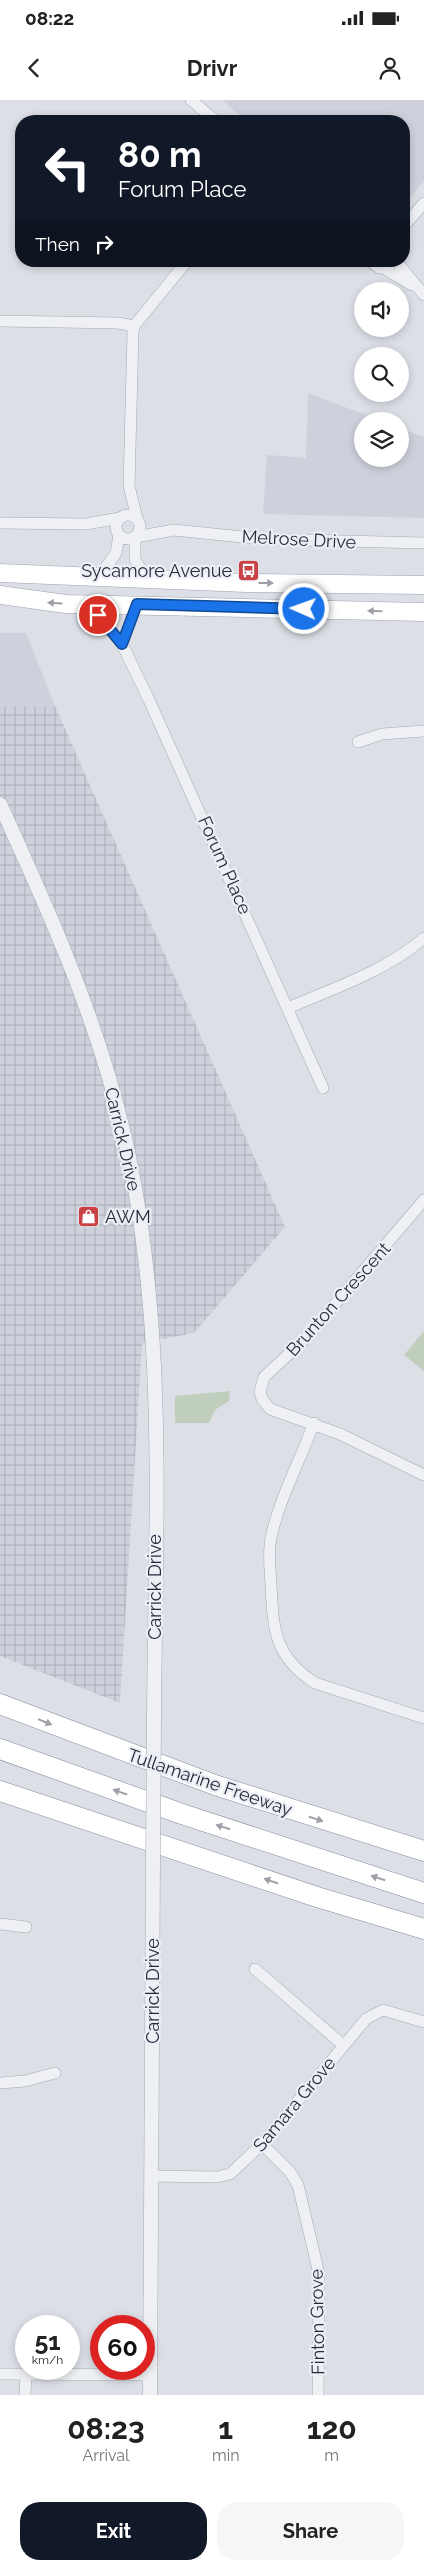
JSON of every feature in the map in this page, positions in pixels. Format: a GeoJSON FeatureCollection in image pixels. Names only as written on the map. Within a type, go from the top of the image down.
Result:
{"type":"FeatureCollection","features":[{"type":"Feature","properties":{"kind":"highway","name":"Tullamarine Freeway"},"geometry":{"type":"LineString","coordinates":[[0,1704],[215,1786],[424,1851]]}},
{"type":"Feature","properties":{"kind":"highway"},"geometry":{"type":"LineString","coordinates":[[0,1749],[182,1814],[424,1893]]}},
{"type":"Feature","properties":{"kind":"highway"},"geometry":{"type":"LineString","coordinates":[[0,1784],[101,1823]]}},
{"type":"Feature","properties":{"kind":"highway"},"geometry":{"type":"LineString","coordinates":[[0,1791],[101,1823],[317,1897],[424,1929]]}},
{"type":"Feature","properties":{"kind":"main road"},"geometry":{"type":"LineString","coordinates":[[0,573],[246,583],[303,582],[424,585]]}},
{"type":"Feature","properties":{"kind":"main road"},"geometry":{"type":"LineString","coordinates":[[303,582],[304,609]]}},
{"type":"Feature","properties":{"kind":"main road"},"geometry":{"type":"LineString","coordinates":[[0,595],[44,603],[424,612]]}},
{"type":"Feature","properties":{"kind":"street"},"geometry":{"type":"LineString","coordinates":[[192,100],[209,115]]}},
{"type":"Feature","properties":{"kind":"street"},"geometry":{"type":"LineString","coordinates":[[410,220],[424,204]]}},
{"type":"Feature","properties":{"kind":"street"},"geometry":{"type":"LineString","coordinates":[[99,577],[116,553],[118,534],[116,525],[121,518],[129,486],[130,370],[134,326],[182,267]]}},
{"type":"Feature","properties":{"kind":"street"},"geometry":{"type":"LineString","coordinates":[[391,267],[420,291]]}},
{"type":"Feature","properties":{"kind":"street"},"geometry":{"type":"LineString","coordinates":[[401,267],[420,291]]}},
{"type":"Feature","properties":{"kind":"street"},"geometry":{"type":"LineString","coordinates":[[0,321],[118,323],[134,326]]}},
{"type":"Feature","properties":{"kind":"street"},"geometry":{"type":"LineString","coordinates":[[129,486],[141,528],[136,537],[135,560],[148,578]]}},
{"type":"Feature","properties":{"kind":"street"},"geometry":{"type":"LineString","coordinates":[[0,523],[86,524],[129,515],[137,519]]}},
{"type":"Feature","properties":{"kind":"street","name":"Melrose Drive"},"geometry":{"type":"LineString","coordinates":[[137,519],[174,530],[262,540],[424,543]]}},
{"type":"Feature","properties":{"kind":"street"},"geometry":{"type":"LineString","coordinates":[[86,524],[118,534],[127,539],[136,537]]}},
{"type":"Feature","properties":{"kind":"street","name":"Melrose Drive"},"geometry":{"type":"LineString","coordinates":[[136,537],[174,530]]}},
{"type":"Feature","properties":{"kind":"street","name":"Forum Place"},"geometry":{"type":"LineString","coordinates":[[89,604],[122,644],[177,759],[324,1088]]}},
{"type":"Feature","properties":{"kind":"street"},"geometry":{"type":"LineString","coordinates":[[122,644],[137,604]]}},
{"type":"Feature","properties":{"kind":"street"},"geometry":{"type":"LineString","coordinates":[[358,742],[382,734],[424,731]]}},
{"type":"Feature","properties":{"kind":"street","name":"Carrick Drive"},"geometry":{"type":"LineString","coordinates":[[0,804],[57,932],[95,1029],[122,1123],[136,1194],[148,1271],[155,1376],[150,2315]]}},
{"type":"Feature","properties":{"kind":"street"},"geometry":{"type":"LineString","coordinates":[[288,1008],[386,964],[409,952],[424,938]]}},
{"type":"Feature","properties":{"kind":"street","name":"Brunton Crescent"},"geometry":{"type":"LineString","coordinates":[[314,1423],[270,1409],[262,1399],[260,1384],[264,1377],[305,1339],[424,1200]]}},
{"type":"Feature","properties":{"kind":"street"},"geometry":{"type":"LineString","coordinates":[[424,1475],[314,1423],[275,1520],[270,1540],[272,1621],[276,1636],[288,1660],[300,1674],[315,1683],[424,1718]]}},
{"type":"Feature","properties":{"kind":"street"},"geometry":{"type":"LineString","coordinates":[[0,1924],[26,1927]]}},
{"type":"Feature","properties":{"kind":"street"},"geometry":{"type":"LineString","coordinates":[[255,1969],[343,2046]]}},
{"type":"Feature","properties":{"kind":"street","name":"Samara Grove"},"geometry":{"type":"LineString","coordinates":[[151,2176],[217,2177],[230,2174],[262,2144],[366,2019],[383,2010],[424,2022]]}},
{"type":"Feature","properties":{"kind":"street"},"geometry":{"type":"LineString","coordinates":[[0,2082],[25,2081],[55,2073]]}},
{"type":"Feature","properties":{"kind":"street","name":"Finton Grove"},"geometry":{"type":"LineString","coordinates":[[262,2144],[290,2172],[298,2186],[319,2274],[318,2395]]}},
{"type":"Feature","properties":{"kind":"street"},"geometry":{"type":"LineString","coordinates":[[0,2374],[15,2375]]}},
{"type":"Feature","properties":{"kind":"street"},"geometry":{"type":"LineString","coordinates":[[25,2395],[26,2380]]}},
{"type":"Feature","properties":{"kind":"street","name":"Carrick Drive"},"geometry":{"type":"LineString","coordinates":[[150,2380],[150,2395]]}},
{"type":"Feature","properties":{"kind":"shaded area"},"geometry":{"type":"Polygon","coordinates":[[[222,100],[424,100],[424,181],[410,198],[410,115],[240,115],[222,100]]]}},
{"type":"Feature","properties":{"kind":"shaded area"},"geometry":{"type":"Polygon","coordinates":[[[308,393],[358,412],[354,412],[354,467],[409,467],[409,431],[424,437],[424,518],[263,514],[267,455],[306,458],[308,393]]]}},
{"type":"Feature","properties":{"kind":"shaded area"},"geometry":{"type":"Polygon","coordinates":[[[0,633],[26,633],[55,706],[0,706],[0,633]]]}},
{"type":"Feature","properties":{"kind":"shaded area"},"geometry":{"type":"Polygon","coordinates":[[[0,706],[55,706],[285,1227],[194,1333],[142,1343],[120,1703],[0,1656],[0,706]]]}},
{"type":"Feature","properties":{"kind":"green space"},"geometry":{"type":"Polygon","coordinates":[[[424,1331],[424,1371],[404,1355],[424,1331]]]}},
{"type":"Feature","properties":{"kind":"green space"},"geometry":{"type":"Polygon","coordinates":[[[230,1391],[229,1401],[215,1410],[209,1423],[175,1423],[175,1396],[230,1391]]]}},
{"type":"Feature","properties":{"kind":"place","name":"Sycamore Avenue"},"geometry":{"type":"Point","coordinates":[248,570]}},
{"type":"Feature","properties":{"kind":"place","name":"AWM"},"geometry":{"type":"Point","coordinates":[89,1216]}},
{"type":"Feature","properties":{"kind":"route"},"geometry":{"type":"LineString","coordinates":[[98,615],[122,644],[124,633],[137,604],[304,609]]}}]}
